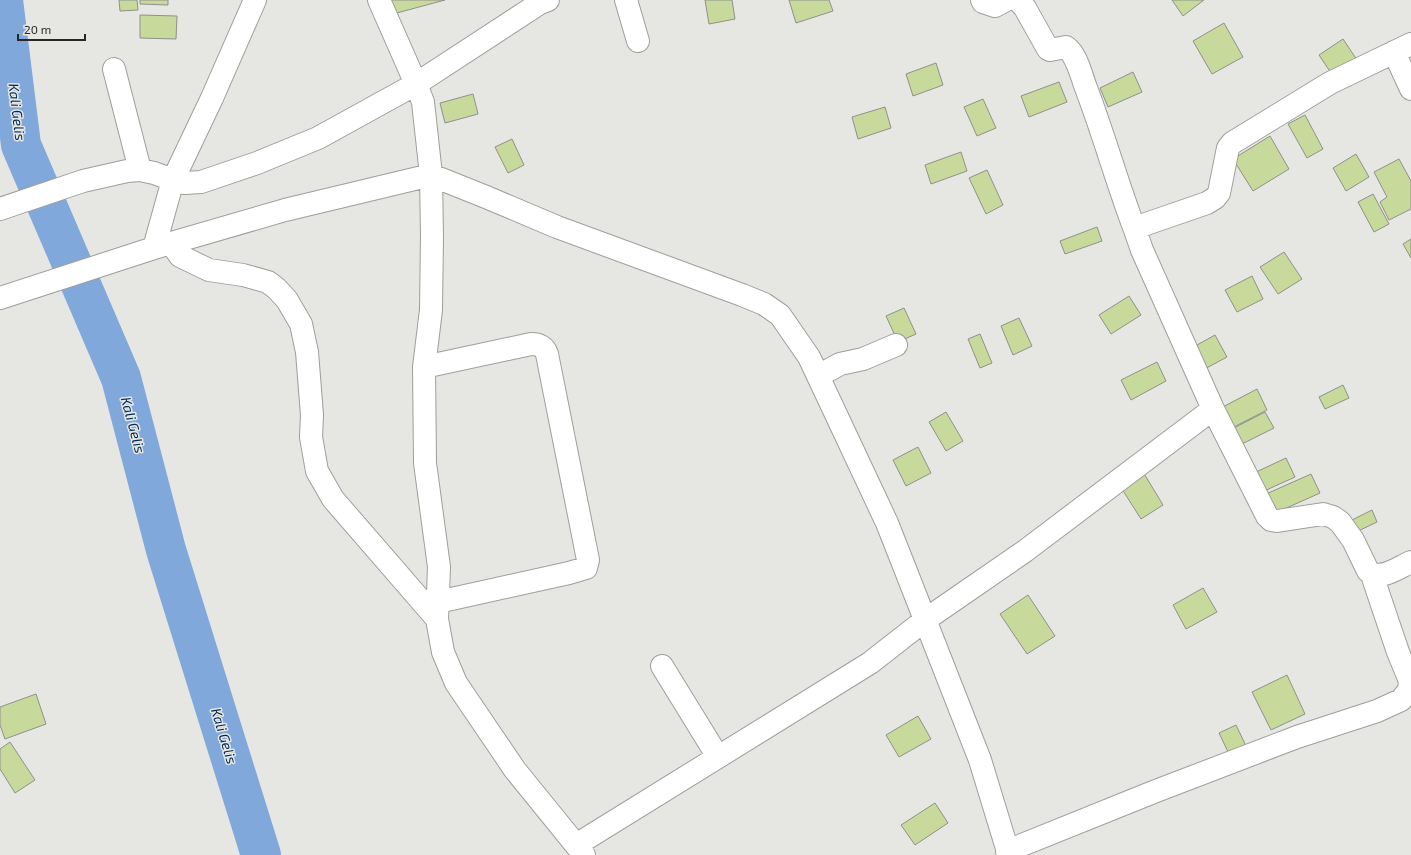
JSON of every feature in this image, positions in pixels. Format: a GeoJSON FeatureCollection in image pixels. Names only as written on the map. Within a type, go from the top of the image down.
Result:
{"type":"FeatureCollection","features":[{"type":"Feature","properties":{"kind":"street"},"geometry":{"type":"LineString","coordinates":[[157,248],[173,180],[212,98],[255,0]]}},
{"type":"Feature","properties":{"kind":"street"},"geometry":{"type":"LineString","coordinates":[[379,0],[423,102],[431,176],[431,310],[424,367],[425,463],[439,567],[437,610],[443,652],[456,683],[515,770],[580,850],[718,757],[870,663],[925,620],[1025,551],[1213,409]]}},
{"type":"Feature","properties":{"kind":"street"},"geometry":{"type":"LineString","coordinates":[[0,209],[83,181],[127,171],[140,170],[154,173],[185,184],[201,182],[257,163],[318,138],[416,84],[540,3],[548,0]]}},
{"type":"Feature","properties":{"kind":"street"},"geometry":{"type":"LineString","coordinates":[[626,0],[638,41]]}},
{"type":"Feature","properties":{"kind":"street"},"geometry":{"type":"LineString","coordinates":[[982,0],[983,2],[995,6],[1006,0]]}},
{"type":"Feature","properties":{"kind":"street"},"geometry":{"type":"LineString","coordinates":[[0,298],[157,248],[285,210],[431,176],[557,227],[764,304],[780,315],[809,358],[828,370],[980,760],[1008,853],[1156,791],[1297,737],[1377,711],[1401,700],[1409,690],[1410,681],[1398,652],[1372,575],[1368,571],[1353,540],[1340,522],[1333,517],[1323,514],[1277,521],[1271,520],[1267,516],[1213,409],[1142,250],[1101,128],[1076,60],[1066,47],[1050,50],[1048,49],[1025,8],[1018,0]]}},
{"type":"Feature","properties":{"kind":"street"},"geometry":{"type":"LineString","coordinates":[[1135,230],[1146,224],[1207,203],[1215,198],[1219,193],[1228,148],[1232,143],[1330,83],[1402,48],[1411,89]]}},
{"type":"Feature","properties":{"kind":"street"},"geometry":{"type":"LineString","coordinates":[[114,69],[140,170]]}},
{"type":"Feature","properties":{"kind":"street"},"geometry":{"type":"LineString","coordinates":[[157,248],[180,256],[209,270],[243,274],[268,282],[287,300],[301,324],[306,352],[312,414],[311,437],[317,471],[333,499],[437,610]]}},
{"type":"Feature","properties":{"kind":"street"},"geometry":{"type":"LineString","coordinates":[[424,367],[531,344],[536,344],[543,347],[547,354],[588,560],[586,568],[437,610]]}},
{"type":"Feature","properties":{"kind":"street"},"geometry":{"type":"LineString","coordinates":[[828,370],[863,359],[896,345]]}},
{"type":"Feature","properties":{"kind":"street"},"geometry":{"type":"LineString","coordinates":[[1372,575],[1378,576],[1411,562]]}},
{"type":"Feature","properties":{"kind":"street"},"geometry":{"type":"LineString","coordinates":[[662,666],[718,757]]}},
{"type":"Feature","properties":{"kind":"building"},"geometry":{"type":"Polygon","coordinates":[[[119,0],[137,0],[138,10],[120,11],[119,0]]]}},
{"type":"Feature","properties":{"kind":"building"},"geometry":{"type":"Polygon","coordinates":[[[140,0],[168,0],[168,5],[140,4],[140,0]]]}},
{"type":"Feature","properties":{"kind":"building"},"geometry":{"type":"Polygon","coordinates":[[[390,0],[445,0],[393,14],[390,0]]]}},
{"type":"Feature","properties":{"kind":"building"},"geometry":{"type":"Polygon","coordinates":[[[705,0],[732,0],[735,19],[709,24],[705,0]]]}},
{"type":"Feature","properties":{"kind":"building"},"geometry":{"type":"Polygon","coordinates":[[[789,0],[829,0],[833,11],[796,23],[789,0]]]}},
{"type":"Feature","properties":{"kind":"building"},"geometry":{"type":"Polygon","coordinates":[[[1172,0],[1204,0],[1183,16],[1172,0]]]}},
{"type":"Feature","properties":{"kind":"building"},"geometry":{"type":"Polygon","coordinates":[[[140,15],[177,16],[176,39],[140,38],[140,15]]]}},
{"type":"Feature","properties":{"kind":"building"},"geometry":{"type":"Polygon","coordinates":[[[1224,23],[1243,57],[1212,74],[1193,41],[1224,23]]]}},
{"type":"Feature","properties":{"kind":"building"},"geometry":{"type":"Polygon","coordinates":[[[1343,39],[1357,60],[1333,76],[1319,55],[1343,39]]]}},
{"type":"Feature","properties":{"kind":"building"},"geometry":{"type":"Polygon","coordinates":[[[936,63],[943,85],[913,96],[906,74],[936,63]]]}},
{"type":"Feature","properties":{"kind":"building"},"geometry":{"type":"Polygon","coordinates":[[[1133,72],[1142,92],[1108,107],[1100,88],[1133,72]]]}},
{"type":"Feature","properties":{"kind":"building"},"geometry":{"type":"Polygon","coordinates":[[[1059,82],[1067,102],[1029,117],[1021,96],[1059,82]]]}},
{"type":"Feature","properties":{"kind":"building"},"geometry":{"type":"Polygon","coordinates":[[[473,94],[478,114],[445,123],[440,103],[473,94]]]}},
{"type":"Feature","properties":{"kind":"building"},"geometry":{"type":"Polygon","coordinates":[[[983,99],[996,128],[977,136],[964,107],[983,99]]]}},
{"type":"Feature","properties":{"kind":"building"},"geometry":{"type":"Polygon","coordinates":[[[885,107],[891,128],[858,139],[852,117],[885,107]]]}},
{"type":"Feature","properties":{"kind":"building"},"geometry":{"type":"Polygon","coordinates":[[[1305,115],[1323,149],[1307,158],[1288,124],[1305,115]]]}},
{"type":"Feature","properties":{"kind":"building"},"geometry":{"type":"Polygon","coordinates":[[[1270,136],[1289,169],[1253,191],[1233,159],[1270,136]]]}},
{"type":"Feature","properties":{"kind":"building"},"geometry":{"type":"Polygon","coordinates":[[[512,139],[524,165],[508,173],[495,147],[512,139]]]}},
{"type":"Feature","properties":{"kind":"building"},"geometry":{"type":"Polygon","coordinates":[[[961,152],[967,171],[931,184],[925,165],[961,152]]]}},
{"type":"Feature","properties":{"kind":"building"},"geometry":{"type":"Polygon","coordinates":[[[1356,154],[1369,177],[1346,191],[1333,168],[1356,154]]]}},
{"type":"Feature","properties":{"kind":"building"},"geometry":{"type":"Polygon","coordinates":[[[1399,159],[1411,181],[1411,209],[1389,220],[1380,202],[1387,197],[1374,172],[1399,159]]]}},
{"type":"Feature","properties":{"kind":"building"},"geometry":{"type":"Polygon","coordinates":[[[987,170],[1003,205],[986,214],[969,178],[987,170]]]}},
{"type":"Feature","properties":{"kind":"building"},"geometry":{"type":"Polygon","coordinates":[[[1373,194],[1389,224],[1374,232],[1358,202],[1373,194]]]}},
{"type":"Feature","properties":{"kind":"building"},"geometry":{"type":"Polygon","coordinates":[[[1097,227],[1102,241],[1065,254],[1060,241],[1097,227]]]}},
{"type":"Feature","properties":{"kind":"building"},"geometry":{"type":"Polygon","coordinates":[[[1411,239],[1411,258],[1403,244],[1411,239]]]}},
{"type":"Feature","properties":{"kind":"building"},"geometry":{"type":"Polygon","coordinates":[[[1284,252],[1302,279],[1278,294],[1260,267],[1284,252]]]}},
{"type":"Feature","properties":{"kind":"building"},"geometry":{"type":"Polygon","coordinates":[[[1252,276],[1263,299],[1237,312],[1225,290],[1252,276]]]}},
{"type":"Feature","properties":{"kind":"building"},"geometry":{"type":"Polygon","coordinates":[[[1129,296],[1141,315],[1111,334],[1099,315],[1129,296]]]}},
{"type":"Feature","properties":{"kind":"building"},"geometry":{"type":"Polygon","coordinates":[[[904,308],[916,334],[898,342],[886,316],[904,308]]]}},
{"type":"Feature","properties":{"kind":"building"},"geometry":{"type":"Polygon","coordinates":[[[1019,318],[1032,346],[1013,355],[1001,326],[1019,318]]]}},
{"type":"Feature","properties":{"kind":"building"},"geometry":{"type":"Polygon","coordinates":[[[980,334],[992,363],[980,368],[968,339],[980,334]]]}},
{"type":"Feature","properties":{"kind":"building"},"geometry":{"type":"Polygon","coordinates":[[[1215,335],[1227,357],[1199,372],[1188,350],[1215,335]]]}},
{"type":"Feature","properties":{"kind":"building"},"geometry":{"type":"Polygon","coordinates":[[[1157,362],[1166,381],[1131,400],[1121,380],[1157,362]]]}},
{"type":"Feature","properties":{"kind":"building"},"geometry":{"type":"Polygon","coordinates":[[[1343,385],[1349,398],[1325,409],[1319,397],[1343,385]]]}},
{"type":"Feature","properties":{"kind":"building"},"geometry":{"type":"Polygon","coordinates":[[[1257,389],[1267,410],[1230,429],[1219,409],[1257,389]]]}},
{"type":"Feature","properties":{"kind":"building"},"geometry":{"type":"Polygon","coordinates":[[[946,412],[963,441],[946,451],[929,422],[946,412]]]}},
{"type":"Feature","properties":{"kind":"building"},"geometry":{"type":"Polygon","coordinates":[[[1265,412],[1274,428],[1240,445],[1232,429],[1265,412]]]}},
{"type":"Feature","properties":{"kind":"building"},"geometry":{"type":"Polygon","coordinates":[[[918,447],[931,473],[906,486],[893,460],[918,447]]]}},
{"type":"Feature","properties":{"kind":"building"},"geometry":{"type":"Polygon","coordinates":[[[1286,458],[1295,477],[1262,492],[1254,473],[1286,458]]]}},
{"type":"Feature","properties":{"kind":"building"},"geometry":{"type":"Polygon","coordinates":[[[1143,472],[1163,505],[1141,519],[1120,486],[1143,472]]]}},
{"type":"Feature","properties":{"kind":"building"},"geometry":{"type":"Polygon","coordinates":[[[1311,474],[1320,493],[1273,514],[1264,495],[1311,474]]]}},
{"type":"Feature","properties":{"kind":"building"},"geometry":{"type":"Polygon","coordinates":[[[1372,510],[1377,522],[1352,534],[1346,523],[1372,510]]]}},
{"type":"Feature","properties":{"kind":"building"},"geometry":{"type":"Polygon","coordinates":[[[1203,588],[1217,612],[1186,629],[1173,605],[1203,588]]]}},
{"type":"Feature","properties":{"kind":"building"},"geometry":{"type":"Polygon","coordinates":[[[1028,595],[1055,636],[1027,654],[1000,614],[1028,595]]]}},
{"type":"Feature","properties":{"kind":"building"},"geometry":{"type":"Polygon","coordinates":[[[1287,675],[1305,714],[1271,730],[1252,692],[1287,675]]]}},
{"type":"Feature","properties":{"kind":"building"},"geometry":{"type":"Polygon","coordinates":[[[36,694],[46,724],[5,739],[0,725],[0,707],[36,694]]]}},
{"type":"Feature","properties":{"kind":"building"},"geometry":{"type":"Polygon","coordinates":[[[918,716],[931,739],[899,757],[886,735],[918,716]]]}},
{"type":"Feature","properties":{"kind":"building"},"geometry":{"type":"Polygon","coordinates":[[[1236,725],[1247,748],[1230,756],[1219,733],[1236,725]]]}},
{"type":"Feature","properties":{"kind":"building"},"geometry":{"type":"Polygon","coordinates":[[[10,742],[35,780],[15,793],[0,769],[0,749],[10,742]]]}},
{"type":"Feature","properties":{"kind":"building"},"geometry":{"type":"Polygon","coordinates":[[[935,803],[948,823],[915,845],[901,825],[935,803]]]}},
{"type":"Feature","properties":{"kind":"waterway","name":"Kali Gelis"},"geometry":{"type":"LineString","coordinates":[[3,0],[21,145],[121,378],[166,550],[261,855]]}}]}
